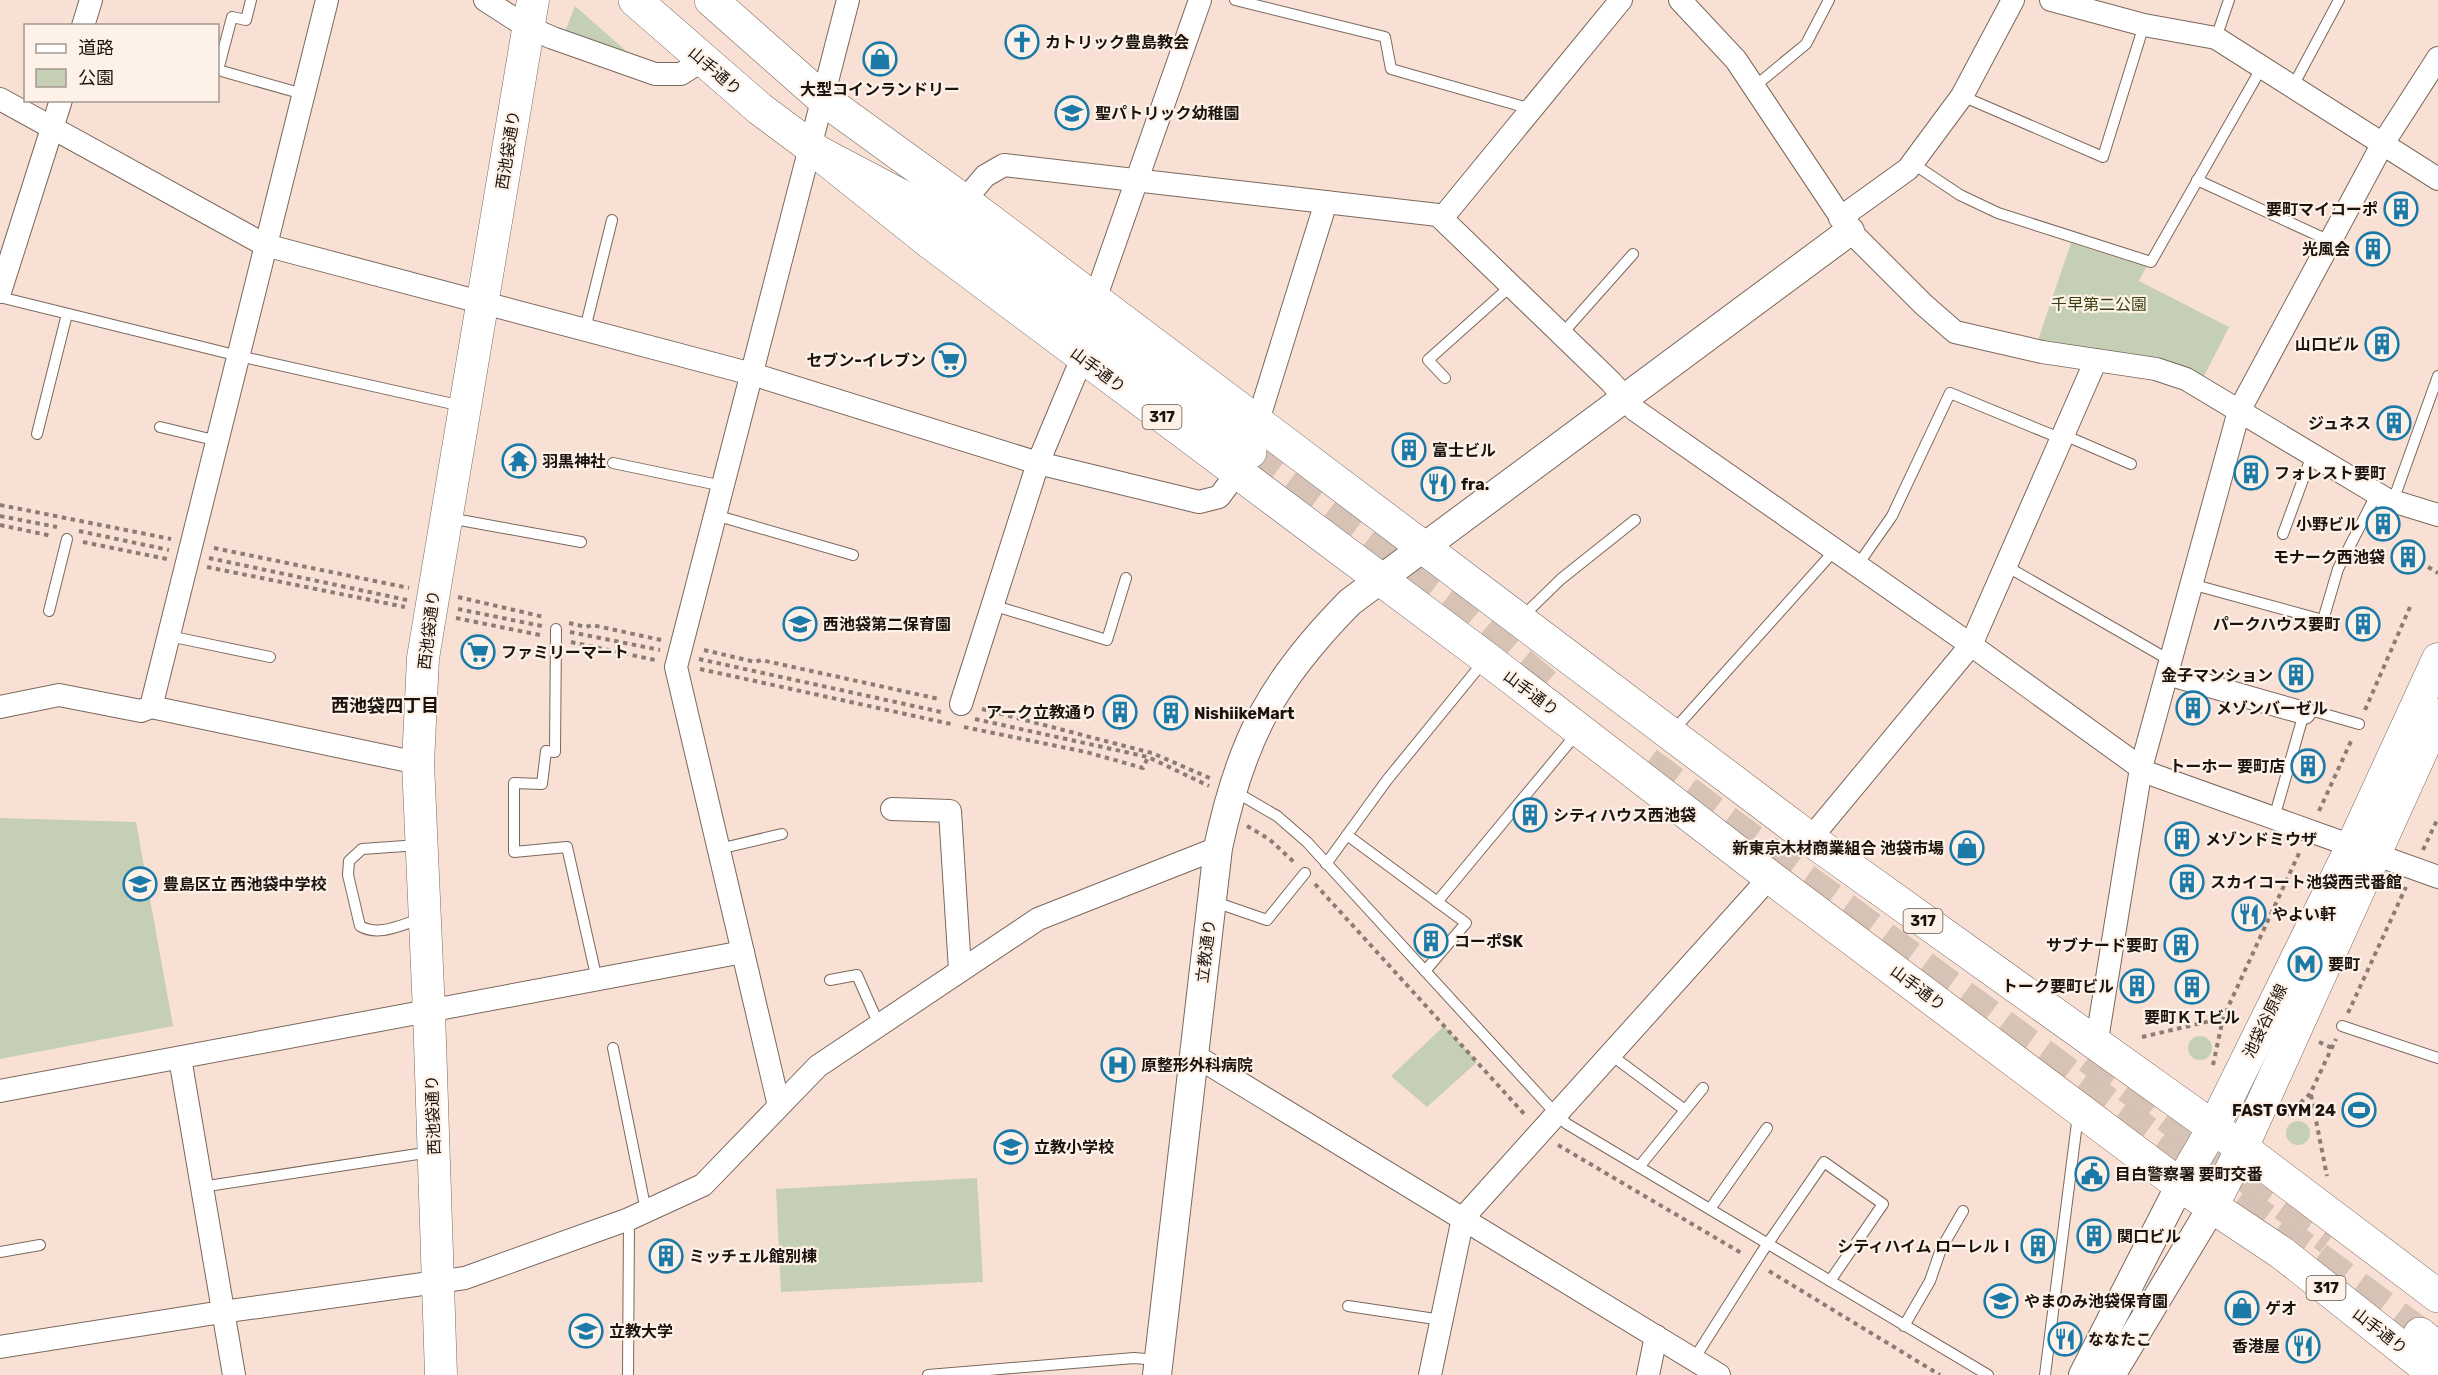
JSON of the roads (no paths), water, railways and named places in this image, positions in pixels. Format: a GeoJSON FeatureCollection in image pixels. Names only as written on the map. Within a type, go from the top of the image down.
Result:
{"type":"FeatureCollection","features":[{"type":"Feature","properties":{"kind":"main road","name":"山手通り"},"geometry":{"type":"LineString","coordinates":[[635,0],[760,109],[1082,358],[1424,548],[1810,840],[2436,1289]]}},
{"type":"Feature","properties":{"kind":"main road","name":"山手通り"},"geometry":{"type":"LineString","coordinates":[[711,0],[822,98],[964,201],[1094,302],[1380,580],[2180,1185],[2282,1253],[2436,1375]]}},
{"type":"Feature","properties":{"kind":"main road","name":"西池袋通り"},"geometry":{"type":"LineString","coordinates":[[441,1375],[418,763],[423,658],[438,605],[446,518],[530,14]]}},
{"type":"Feature","properties":{"kind":"main road"},"geometry":{"type":"LineString","coordinates":[[815,150],[943,218],[1248,450]]}},
{"type":"Feature","properties":{"kind":"main road"},"geometry":{"type":"LineString","coordinates":[[1486,658],[1520,620]]}},
{"type":"Feature","properties":{"kind":"main road","name":"池袋谷原線"},"geometry":{"type":"LineString","coordinates":[[2212,1207],[2242,1148],[2438,659]]}},
{"type":"Feature","properties":{"kind":"main road","name":"池袋谷原線"},"geometry":{"type":"LineString","coordinates":[[2180,1185],[2214,1128],[2438,715]]}},
{"type":"Feature","properties":{"kind":"street"},"geometry":{"type":"LineString","coordinates":[[84,24],[91,0]]}},
{"type":"Feature","properties":{"kind":"street"},"geometry":{"type":"LineString","coordinates":[[151,707],[327,0]]}},
{"type":"Feature","properties":{"kind":"street"},"geometry":{"type":"LineString","coordinates":[[485,0],[530,14],[597,55],[655,74],[681,74],[703,60]]}},
{"type":"Feature","properties":{"kind":"street"},"geometry":{"type":"LineString","coordinates":[[779,1106],[719,849],[679,654],[752,374],[815,150],[822,98],[848,0]]}},
{"type":"Feature","properties":{"kind":"street"},"geometry":{"type":"LineString","coordinates":[[1094,302],[1200,0]]}},
{"type":"Feature","properties":{"kind":"street"},"geometry":{"type":"LineString","coordinates":[[1443,217],[1621,0]]}},
{"type":"Feature","properties":{"kind":"street"},"geometry":{"type":"LineString","coordinates":[[1680,0],[1736,60],[1845,224],[1923,304],[1955,332],[2042,352],[2156,369],[2186,379],[2385,497],[2438,515]]}},
{"type":"Feature","properties":{"kind":"street"},"geometry":{"type":"LineString","coordinates":[[1845,224],[1908,169],[1962,96],[2013,0]]}},
{"type":"Feature","properties":{"kind":"street"},"geometry":{"type":"LineString","coordinates":[[2050,0],[2144,25],[2216,38],[2438,179]]}},
{"type":"Feature","properties":{"kind":"street"},"geometry":{"type":"LineString","coordinates":[[2096,1046],[2142,768],[2239,411],[2382,145],[2438,58]]}},
{"type":"Feature","properties":{"kind":"street"},"geometry":{"type":"LineString","coordinates":[[0,99],[266,245],[752,374],[1038,463],[1199,502],[1219,497],[1248,450],[1326,202]]}},
{"type":"Feature","properties":{"kind":"street"},"geometry":{"type":"LineString","coordinates":[[0,292],[5,261],[60,102]]}},
{"type":"Feature","properties":{"kind":"street"},"geometry":{"type":"LineString","coordinates":[[964,201],[985,176],[1004,165],[1443,217],[1611,382],[1635,410],[1971,645],[2148,773],[2438,877]]}},
{"type":"Feature","properties":{"kind":"street","name":"立教通り"},"geometry":{"type":"LineString","coordinates":[[1157,1368],[1218,848],[1228,803],[1249,741],[1281,681],[1315,637],[1350,602],[1624,398],[1845,224]]}},
{"type":"Feature","properties":{"kind":"street"},"geometry":{"type":"LineString","coordinates":[[961,704],[1038,463],[1082,358]]}},
{"type":"Feature","properties":{"kind":"street"},"geometry":{"type":"LineString","coordinates":[[1810,840],[1971,645],[2096,360]]}},
{"type":"Feature","properties":{"kind":"street"},"geometry":{"type":"LineString","coordinates":[[2169,667],[2304,712]]}},
{"type":"Feature","properties":{"kind":"street"},"geometry":{"type":"LineString","coordinates":[[0,707],[59,695],[141,711],[151,707],[418,763]]}},
{"type":"Feature","properties":{"kind":"street"},"geometry":{"type":"LineString","coordinates":[[892,809],[950,811],[960,970]]}},
{"type":"Feature","properties":{"kind":"street"},"geometry":{"type":"LineString","coordinates":[[0,1347],[222,1312],[438,1284],[495,1269],[637,1215],[703,1185],[818,1066],[1038,919],[1218,848]]}},
{"type":"Feature","properties":{"kind":"street"},"geometry":{"type":"LineString","coordinates":[[1430,1375],[1463,1218],[1770,877]]}},
{"type":"Feature","properties":{"kind":"street"},"geometry":{"type":"LineString","coordinates":[[0,1092],[743,952]]}},
{"type":"Feature","properties":{"kind":"street"},"geometry":{"type":"LineString","coordinates":[[1194,1055],[1719,1375]]}},
{"type":"Feature","properties":{"kind":"street"},"geometry":{"type":"LineString","coordinates":[[180,1058],[234,1375]]}},
{"type":"Feature","properties":{"kind":"street"},"geometry":{"type":"LineString","coordinates":[[2083,1375],[2180,1185]]}},
{"type":"Feature","properties":{"kind":"street"},"geometry":{"type":"LineString","coordinates":[[2111,1375],[2212,1207]]}},
{"type":"Feature","properties":{"kind":"street"},"geometry":{"type":"LineString","coordinates":[[1648,1375],[1656,1336]]}},
{"type":"Feature","properties":{"kind":"lane"},"geometry":{"type":"LineString","coordinates":[[219,66],[232,17],[246,20],[251,0]]}},
{"type":"Feature","properties":{"kind":"lane"},"geometry":{"type":"LineString","coordinates":[[1235,0],[1385,37],[1391,69],[1531,109]]}},
{"type":"Feature","properties":{"kind":"lane"},"geometry":{"type":"LineString","coordinates":[[1754,87],[1806,44],[1828,0]]}},
{"type":"Feature","properties":{"kind":"lane"},"geometry":{"type":"LineString","coordinates":[[2216,38],[2229,0]]}},
{"type":"Feature","properties":{"kind":"lane"},"geometry":{"type":"LineString","coordinates":[[2294,86],[2340,0]]}},
{"type":"Feature","properties":{"kind":"lane"},"geometry":{"type":"LineString","coordinates":[[1962,96],[2103,157],[2144,25]]}},
{"type":"Feature","properties":{"kind":"lane"},"geometry":{"type":"LineString","coordinates":[[1912,163],[1960,195],[1998,213],[2151,262],[2262,67]]}},
{"type":"Feature","properties":{"kind":"lane"},"geometry":{"type":"LineString","coordinates":[[219,70],[303,94]]}},
{"type":"Feature","properties":{"kind":"lane"},"geometry":{"type":"LineString","coordinates":[[2197,180],[2330,241]]}},
{"type":"Feature","properties":{"kind":"lane"},"geometry":{"type":"LineString","coordinates":[[585,329],[612,220]]}},
{"type":"Feature","properties":{"kind":"lane"},"geometry":{"type":"LineString","coordinates":[[1562,334],[1633,254]]}},
{"type":"Feature","properties":{"kind":"lane"},"geometry":{"type":"LineString","coordinates":[[1445,378],[1428,360],[1512,285]]}},
{"type":"Feature","properties":{"kind":"lane"},"geometry":{"type":"LineString","coordinates":[[0,297],[238,356],[465,406]]}},
{"type":"Feature","properties":{"kind":"lane"},"geometry":{"type":"LineString","coordinates":[[37,434],[67,314]]}},
{"type":"Feature","properties":{"kind":"lane"},"geometry":{"type":"LineString","coordinates":[[2192,584],[2323,620],[2338,569],[2385,497],[2438,376]]}},
{"type":"Feature","properties":{"kind":"lane"},"geometry":{"type":"LineString","coordinates":[[1857,566],[1892,516],[1950,393],[2131,464]]}},
{"type":"Feature","properties":{"kind":"lane"},"geometry":{"type":"LineString","coordinates":[[160,427],[218,441]]}},
{"type":"Feature","properties":{"kind":"lane"},"geometry":{"type":"LineString","coordinates":[[2283,534],[2312,455]]}},
{"type":"Feature","properties":{"kind":"lane"},"geometry":{"type":"LineString","coordinates":[[613,463],[723,486]]}},
{"type":"Feature","properties":{"kind":"lane"},"geometry":{"type":"LineString","coordinates":[[715,515],[854,555]]}},
{"type":"Feature","properties":{"kind":"lane"},"geometry":{"type":"LineString","coordinates":[[446,518],[581,542]]}},
{"type":"Feature","properties":{"kind":"lane"},"geometry":{"type":"LineString","coordinates":[[1520,620],[1561,579],[1635,520]]}},
{"type":"Feature","properties":{"kind":"lane"},"geometry":{"type":"LineString","coordinates":[[49,611],[66,533]]}},
{"type":"Feature","properties":{"kind":"lane"},"geometry":{"type":"LineString","coordinates":[[1670,735],[1835,550]]}},
{"type":"Feature","properties":{"kind":"lane"},"geometry":{"type":"LineString","coordinates":[[2006,567],[2169,667]]}},
{"type":"Feature","properties":{"kind":"lane"},"geometry":{"type":"LineString","coordinates":[[993,605],[1107,640],[1126,578]]}},
{"type":"Feature","properties":{"kind":"lane"},"geometry":{"type":"LineString","coordinates":[[556,627],[555,752],[546,751],[542,784],[514,783],[514,852],[567,847],[597,980]]}},
{"type":"Feature","properties":{"kind":"lane"},"geometry":{"type":"LineString","coordinates":[[170,636],[270,657]]}},
{"type":"Feature","properties":{"kind":"lane"},"geometry":{"type":"LineString","coordinates":[[1326,864],[1444,708],[1486,658]]}},
{"type":"Feature","properties":{"kind":"lane"},"geometry":{"type":"LineString","coordinates":[[2274,818],[2304,712],[2307,709],[2359,724]]}},
{"type":"Feature","properties":{"kind":"lane"},"geometry":{"type":"LineString","coordinates":[[1437,902],[1580,729]]}},
{"type":"Feature","properties":{"kind":"lane"},"geometry":{"type":"LineString","coordinates":[[1228,803],[1277,816],[1307,842],[1567,1124],[1988,1375]]}},
{"type":"Feature","properties":{"kind":"lane"},"geometry":{"type":"LineString","coordinates":[[719,849],[782,834]]}},
{"type":"Feature","properties":{"kind":"lane"},"geometry":{"type":"LineString","coordinates":[[1347,835],[1466,923],[1425,971]]}},
{"type":"Feature","properties":{"kind":"lane"},"geometry":{"type":"LineString","coordinates":[[422,845],[362,849],[349,861],[348,874],[360,926],[370,932],[425,918]]}},
{"type":"Feature","properties":{"kind":"lane"},"geometry":{"type":"LineString","coordinates":[[1212,900],[1267,920],[1305,873]]}},
{"type":"Feature","properties":{"kind":"lane"},"geometry":{"type":"LineString","coordinates":[[830,981],[856,975],[879,1025]]}},
{"type":"Feature","properties":{"kind":"lane"},"geometry":{"type":"LineString","coordinates":[[2342,1026],[2438,1058]]}},
{"type":"Feature","properties":{"kind":"lane"},"geometry":{"type":"LineString","coordinates":[[613,1048],[637,1215],[628,1375]]}},
{"type":"Feature","properties":{"kind":"lane"},"geometry":{"type":"LineString","coordinates":[[1611,1055],[1685,1110]]}},
{"type":"Feature","properties":{"kind":"lane"},"geometry":{"type":"LineString","coordinates":[[1639,1167],[1703,1088]]}},
{"type":"Feature","properties":{"kind":"lane"},"geometry":{"type":"LineString","coordinates":[[2045,1375],[2079,1109]]}},
{"type":"Feature","properties":{"kind":"lane"},"geometry":{"type":"LineString","coordinates":[[1710,1209],[1767,1128]]}},
{"type":"Feature","properties":{"kind":"lane"},"geometry":{"type":"LineString","coordinates":[[201,1187],[434,1152]]}},
{"type":"Feature","properties":{"kind":"lane"},"geometry":{"type":"LineString","coordinates":[[1694,1359],[1755,1262],[1824,1162],[1883,1204],[1830,1281]]}},
{"type":"Feature","properties":{"kind":"lane"},"geometry":{"type":"LineString","coordinates":[[1904,1326],[1930,1281],[1941,1249],[1963,1211]]}},
{"type":"Feature","properties":{"kind":"lane"},"geometry":{"type":"LineString","coordinates":[[0,1252],[40,1245]]}},
{"type":"Feature","properties":{"kind":"lane"},"geometry":{"type":"LineString","coordinates":[[1348,1306],[1442,1320]]}},
{"type":"Feature","properties":{"kind":"lane"},"geometry":{"type":"LineString","coordinates":[[928,1375],[1134,1358],[1157,1368]]}},
{"type":"Feature","properties":{"kind":"tunnel"},"geometry":{"type":"LineString","coordinates":[[1250,452],[1463,614],[1557,695]]}},
{"type":"Feature","properties":{"kind":"tunnel"},"geometry":{"type":"LineString","coordinates":[[1647,763],[2420,1334]]}},
{"type":"Feature","properties":{"kind":"tunnel"},"geometry":{"type":"LineString","coordinates":[[2089,1057],[2330,1239]]}},
{"type":"Feature","properties":{"kind":"place","name":"カトリック豊島教会"},"geometry":{"type":"Point","coordinates":[1022,42]}},
{"type":"Feature","properties":{"kind":"place","name":"大型コインランドリー"},"geometry":{"type":"Point","coordinates":[880,59]}},
{"type":"Feature","properties":{"kind":"place","name":"聖パトリック幼稚園"},"geometry":{"type":"Point","coordinates":[1072,113]}},
{"type":"Feature","properties":{"kind":"place","name":"要町マイコーポ"},"geometry":{"type":"Point","coordinates":[2401,209]}},
{"type":"Feature","properties":{"kind":"place","name":"光風会"},"geometry":{"type":"Point","coordinates":[2373,249]}},
{"type":"Feature","properties":{"kind":"place","name":"山口ビル"},"geometry":{"type":"Point","coordinates":[2382,344]}},
{"type":"Feature","properties":{"kind":"place","name":"セブン-イレブン"},"geometry":{"type":"Point","coordinates":[949,360]}},
{"type":"Feature","properties":{"kind":"place","name":"ジュネス"},"geometry":{"type":"Point","coordinates":[2394,423]}},
{"type":"Feature","properties":{"kind":"place","name":"富士ビル"},"geometry":{"type":"Point","coordinates":[1409,450]}},
{"type":"Feature","properties":{"kind":"place","name":"羽黒神社"},"geometry":{"type":"Point","coordinates":[519,461]}},
{"type":"Feature","properties":{"kind":"place","name":"フォレスト要町"},"geometry":{"type":"Point","coordinates":[2251,473]}},
{"type":"Feature","properties":{"kind":"place","name":"fra."},"geometry":{"type":"Point","coordinates":[1438,484]}},
{"type":"Feature","properties":{"kind":"place","name":"小野ビル"},"geometry":{"type":"Point","coordinates":[2383,524]}},
{"type":"Feature","properties":{"kind":"place","name":"モナーク西池袋"},"geometry":{"type":"Point","coordinates":[2408,557]}},
{"type":"Feature","properties":{"kind":"place","name":"西池袋第二保育園"},"geometry":{"type":"Point","coordinates":[800,624]}},
{"type":"Feature","properties":{"kind":"place","name":"パークハウス要町"},"geometry":{"type":"Point","coordinates":[2363,624]}},
{"type":"Feature","properties":{"kind":"place","name":"ファミリーマート"},"geometry":{"type":"Point","coordinates":[478,652]}},
{"type":"Feature","properties":{"kind":"place","name":"金子マンション"},"geometry":{"type":"Point","coordinates":[2296,675]}},
{"type":"Feature","properties":{"kind":"place","name":"メゾンバーゼル"},"geometry":{"type":"Point","coordinates":[2193,708]}},
{"type":"Feature","properties":{"kind":"place","name":"アーク立教通り"},"geometry":{"type":"Point","coordinates":[1120,712]}},
{"type":"Feature","properties":{"kind":"place","name":"NishiikeMart"},"geometry":{"type":"Point","coordinates":[1171,713]}},
{"type":"Feature","properties":{"kind":"place","name":"トーホー 要町店"},"geometry":{"type":"Point","coordinates":[2308,766]}},
{"type":"Feature","properties":{"kind":"place","name":"シティハウス西池袋"},"geometry":{"type":"Point","coordinates":[1530,815]}},
{"type":"Feature","properties":{"kind":"place","name":"メゾンドミウザ"},"geometry":{"type":"Point","coordinates":[2182,839]}},
{"type":"Feature","properties":{"kind":"place","name":"新東京木材商業組合 池袋市場"},"geometry":{"type":"Point","coordinates":[1967,848]}},
{"type":"Feature","properties":{"kind":"place","name":"スカイコート池袋西弐番館"},"geometry":{"type":"Point","coordinates":[2187,882]}},
{"type":"Feature","properties":{"kind":"place","name":"豊島区立 西池袋中学校"},"geometry":{"type":"Point","coordinates":[140,884]}},
{"type":"Feature","properties":{"kind":"place","name":"やよい軒"},"geometry":{"type":"Point","coordinates":[2249,914]}},
{"type":"Feature","properties":{"kind":"place","name":"コーポSK"},"geometry":{"type":"Point","coordinates":[1431,941]}},
{"type":"Feature","properties":{"kind":"place","name":"サブナード要町"},"geometry":{"type":"Point","coordinates":[2181,945]}},
{"type":"Feature","properties":{"kind":"place","name":"要町"},"geometry":{"type":"Point","coordinates":[2305,964]}},
{"type":"Feature","properties":{"kind":"place","name":"トーク要町ビル"},"geometry":{"type":"Point","coordinates":[2137,986]}},
{"type":"Feature","properties":{"kind":"place","name":"要町ＫＴビル"},"geometry":{"type":"Point","coordinates":[2192,987]}},
{"type":"Feature","properties":{"kind":"place","name":"原整形外科病院"},"geometry":{"type":"Point","coordinates":[1118,1065]}},
{"type":"Feature","properties":{"kind":"place","name":"FAST GYM 24"},"geometry":{"type":"Point","coordinates":[2359,1110]}},
{"type":"Feature","properties":{"kind":"place","name":"立教小学校"},"geometry":{"type":"Point","coordinates":[1011,1147]}},
{"type":"Feature","properties":{"kind":"place","name":"目白警察署 要町交番"},"geometry":{"type":"Point","coordinates":[2092,1174]}},
{"type":"Feature","properties":{"kind":"place","name":"関口ビル"},"geometry":{"type":"Point","coordinates":[2094,1236]}},
{"type":"Feature","properties":{"kind":"place","name":"シティハイム ローレルⅠ"},"geometry":{"type":"Point","coordinates":[2038,1246]}},
{"type":"Feature","properties":{"kind":"place","name":"ミッチェル館別棟"},"geometry":{"type":"Point","coordinates":[666,1256]}},
{"type":"Feature","properties":{"kind":"place","name":"やまのみ池袋保育園"},"geometry":{"type":"Point","coordinates":[2001,1301]}},
{"type":"Feature","properties":{"kind":"place","name":"ゲオ"},"geometry":{"type":"Point","coordinates":[2242,1308]}},
{"type":"Feature","properties":{"kind":"place","name":"立教大学"},"geometry":{"type":"Point","coordinates":[586,1331]}},
{"type":"Feature","properties":{"kind":"place","name":"ななたこ"},"geometry":{"type":"Point","coordinates":[2065,1339]}},
{"type":"Feature","properties":{"kind":"place","name":"香港屋"},"geometry":{"type":"Point","coordinates":[2303,1346]}},
{"type":"Feature","properties":{"kind":"district","name":"西池袋四丁目"},"geometry":{"type":"Point","coordinates":[385,706]}},
{"type":"Feature","properties":{"kind":"park label","name":"千早第二公園"},"geometry":{"type":"Point","coordinates":[2099,304]}}]}
